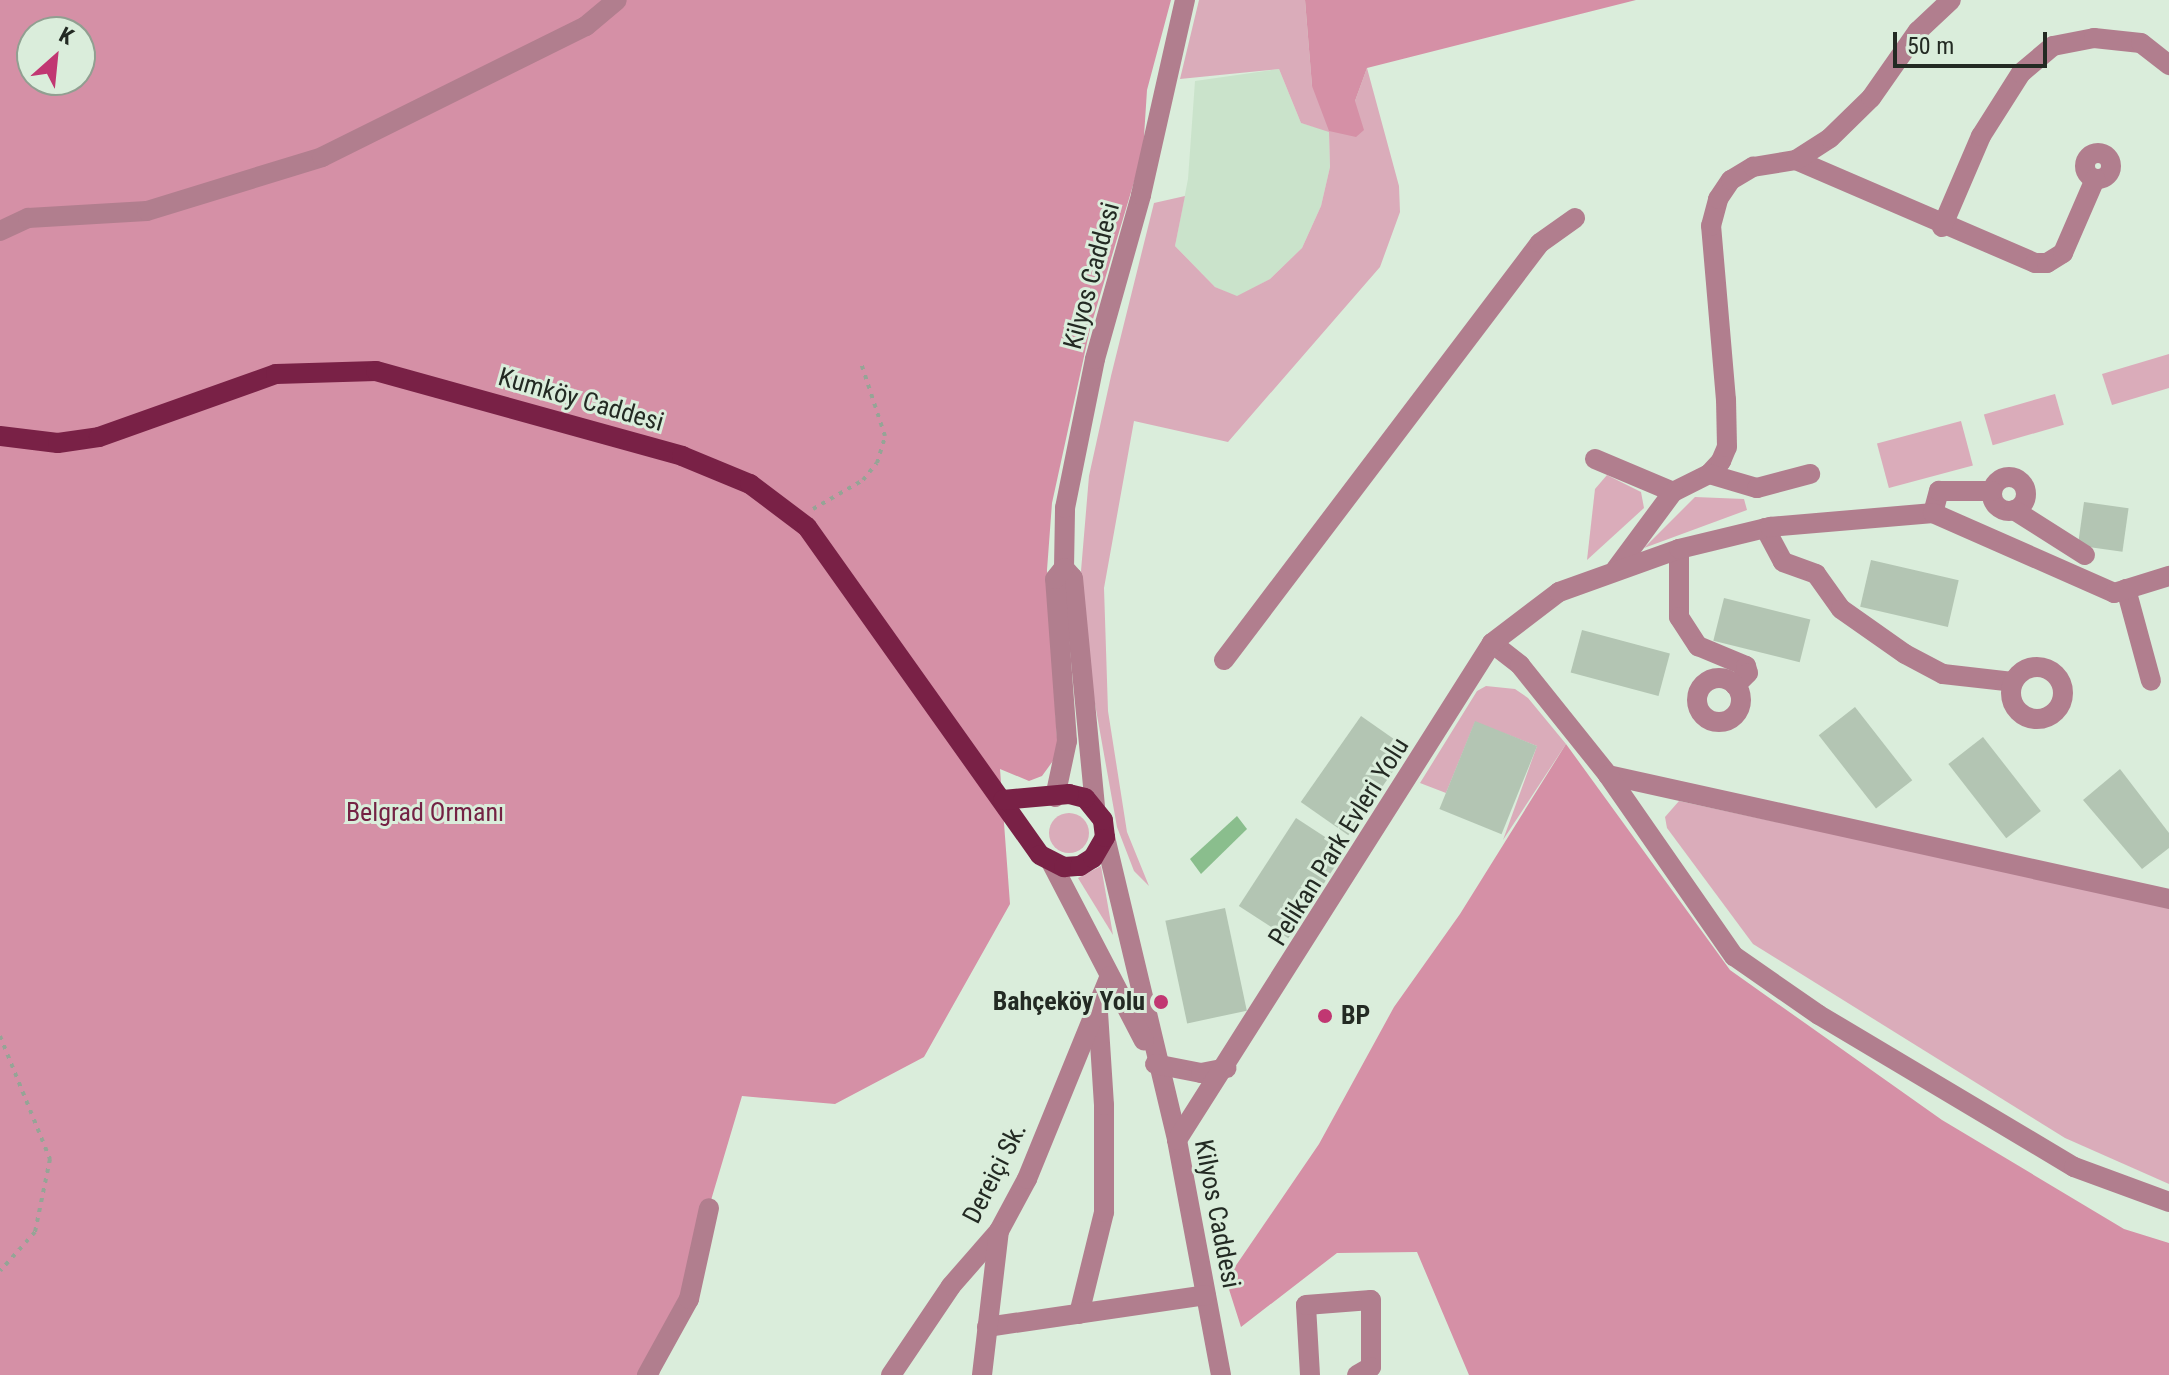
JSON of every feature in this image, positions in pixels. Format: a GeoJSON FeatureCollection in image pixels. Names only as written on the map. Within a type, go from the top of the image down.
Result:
{"type":"FeatureCollection","features":[{"type":"Feature","properties":{"kind":"main road","name":"Kumköy Caddesi"},"geometry":{"type":"LineString","coordinates":[[0,436],[58,443],[99,437],[276,374],[376,371],[682,456],[750,484],[807,527],[1033,842]]}},
{"type":"Feature","properties":{"kind":"main road"},"geometry":{"type":"LineString","coordinates":[[1003,800],[1052,798],[1069,794],[1095,806],[1105,837],[1093,858],[1080,866],[1052,864],[1033,842],[1035,814],[1052,798]]}},
{"type":"Feature","properties":{"kind":"street"},"geometry":{"type":"LineString","coordinates":[[0,231],[28,218],[147,211],[322,157],[586,26],[617,0]]}},
{"type":"Feature","properties":{"kind":"street","name":"Kilyos Caddesi"},"geometry":{"type":"LineString","coordinates":[[1064,568],[1065,508],[1095,359],[1141,195],[1185,0]]}},
{"type":"Feature","properties":{"kind":"street"},"geometry":{"type":"LineString","coordinates":[[1616,569],[1673,492],[1709,474],[1727,447],[1711,226],[1718,199],[1731,180],[1753,167],[1796,160],[1830,138],[1871,98],[1918,31],[1951,0]]}},
{"type":"Feature","properties":{"kind":"street"},"geometry":{"type":"LineString","coordinates":[[1942,227],[1981,136],[2021,73],[2053,46],[2094,38],[2141,43],[2169,65]]}},
{"type":"Feature","properties":{"kind":"street"},"geometry":{"type":"LineString","coordinates":[[1796,160],[1942,227],[2047,263],[2063,253],[2095,179]]}},
{"type":"Feature","properties":{"kind":"street"},"geometry":{"type":"LineString","coordinates":[[1224,660],[1540,243],[1575,218]]}},
{"type":"Feature","properties":{"kind":"street"},"geometry":{"type":"LineString","coordinates":[[1595,459],[1673,492]]}},
{"type":"Feature","properties":{"kind":"street"},"geometry":{"type":"LineString","coordinates":[[1709,474],[1757,488],[1810,474]]}},
{"type":"Feature","properties":{"kind":"street"},"geometry":{"type":"LineString","coordinates":[[1992,491],[2002,478],[2019,479],[2026,493],[2014,510]]}},
{"type":"Feature","properties":{"kind":"street"},"geometry":{"type":"LineString","coordinates":[[1933,513],[1939,491],[1992,491]]}},
{"type":"Feature","properties":{"kind":"street"},"geometry":{"type":"LineString","coordinates":[[1992,491],[1998,507],[2014,510],[2085,555]]}},
{"type":"Feature","properties":{"kind":"street"},"geometry":{"type":"LineString","coordinates":[[2169,576],[2114,593],[1933,513],[1765,528],[1679,549],[1616,569],[1559,592],[1492,643],[1520,665],[1608,775],[1734,956],[1819,1015],[2074,1167],[2169,1202]]}},
{"type":"Feature","properties":{"kind":"street"},"geometry":{"type":"LineString","coordinates":[[1765,528],[1783,562],[1816,574],[1841,609],[1905,654],[1943,674],[2013,682]]}},
{"type":"Feature","properties":{"kind":"street"},"geometry":{"type":"LineString","coordinates":[[1679,549],[1679,617],[1698,646],[1746,666],[1748,673],[1735,686]]}},
{"type":"Feature","properties":{"kind":"street"},"geometry":{"type":"LineString","coordinates":[[1052,798],[1067,741],[1055,579],[1064,568],[1073,578],[1095,806]]}},
{"type":"Feature","properties":{"kind":"street"},"geometry":{"type":"LineString","coordinates":[[2126,589],[2151,681]]}},
{"type":"Feature","properties":{"kind":"street","name":"Pelikan Park Evleri Yolu"},"geometry":{"type":"LineString","coordinates":[[1177,1140],[1227,1068],[1492,643]]}},
{"type":"Feature","properties":{"kind":"street"},"geometry":{"type":"LineString","coordinates":[[1608,775],[2169,899]]}},
{"type":"Feature","properties":{"kind":"street"},"geometry":{"type":"LineString","coordinates":[[1105,837],[1155,1064]]}},
{"type":"Feature","properties":{"kind":"street"},"geometry":{"type":"LineString","coordinates":[[1052,864],[1155,1064]]}},
{"type":"Feature","properties":{"kind":"street","name":"Dereiçi Sk."},"geometry":{"type":"LineString","coordinates":[[891,1375],[951,1286],[999,1231],[1027,1179],[1110,976]]}},
{"type":"Feature","properties":{"kind":"street"},"geometry":{"type":"LineString","coordinates":[[1079,1314],[1104,1212],[1104,1105],[1097,1008]]}},
{"type":"Feature","properties":{"kind":"street"},"geometry":{"type":"LineString","coordinates":[[1155,1064],[1201,1073],[1227,1068]]}},
{"type":"Feature","properties":{"kind":"street","name":"Kilyos Caddesi"},"geometry":{"type":"LineString","coordinates":[[1155,1064],[1177,1140],[1221,1375]]}},
{"type":"Feature","properties":{"kind":"street"},"geometry":{"type":"LineString","coordinates":[[647,1375],[689,1299],[709,1208]]}},
{"type":"Feature","properties":{"kind":"street"},"geometry":{"type":"LineString","coordinates":[[982,1375],[999,1231]]}},
{"type":"Feature","properties":{"kind":"street"},"geometry":{"type":"LineString","coordinates":[[987,1327],[1206,1295]]}},
{"type":"Feature","properties":{"kind":"street"},"geometry":{"type":"LineString","coordinates":[[1310,1375],[1306,1305],[1371,1300],[1371,1367],[1357,1375]]}},
{"type":"Feature","properties":{"kind":"path"},"geometry":{"type":"LineString","coordinates":[[807,527],[814,506],[863,480],[877,463],[885,436],[873,386],[861,363]]}},
{"type":"Feature","properties":{"kind":"path"},"geometry":{"type":"LineString","coordinates":[[0,1036],[50,1159],[35,1232],[0,1271]]}},
{"type":"Feature","properties":{"kind":"shaded area"},"geometry":{"type":"Polygon","coordinates":[[[1199,0],[1305,0],[1312,86],[1355,101],[1367,68],[1399,186],[1400,212],[1380,267],[1228,442],[1134,421],[1104,588],[1108,711],[1127,832],[1149,886],[1134,871],[1117,827],[1090,676],[1081,571],[1089,476],[1154,203],[1185,196],[1175,246],[1215,287],[1237,296],[1270,279],[1302,248],[1321,206],[1330,167],[1329,132],[1301,123],[1279,69],[1180,79],[1199,0]]]}},
{"type":"Feature","properties":{"kind":"shaded area"},"geometry":{"type":"Polygon","coordinates":[[[1279,69],[1301,123],[1329,131],[1330,167],[1321,206],[1302,248],[1270,279],[1237,297],[1215,287],[1175,246],[1188,179],[1195,81],[1279,69]]]}},
{"type":"Feature","properties":{"kind":"shaded area"},"geometry":{"type":"Polygon","coordinates":[[[2169,354],[2169,388],[2112,405],[2102,374],[2169,354]]]}},
{"type":"Feature","properties":{"kind":"shaded area"},"geometry":{"type":"Polygon","coordinates":[[[2055,394],[2064,425],[1993,445],[1984,414],[2055,394]]]}},
{"type":"Feature","properties":{"kind":"shaded area"},"geometry":{"type":"Polygon","coordinates":[[[1961,421],[1973,465],[1889,488],[1877,444],[1961,421]]]}},
{"type":"Feature","properties":{"kind":"shaded area"},"geometry":{"type":"Polygon","coordinates":[[[1607,475],[1641,492],[1644,508],[1587,560],[1595,489],[1607,475]]]}},
{"type":"Feature","properties":{"kind":"shaded area"},"geometry":{"type":"Polygon","coordinates":[[[1695,497],[1744,499],[1747,510],[1644,548],[1695,497]]]}},
{"type":"Feature","properties":{"kind":"shaded area"},"geometry":{"type":"Polygon","coordinates":[[[1486,686],[1515,689],[1528,698],[1566,744],[1503,840],[1537,746],[1475,722],[1446,793],[1420,783],[1477,691],[1486,686]]]}},
{"type":"Feature","properties":{"kind":"shaded area"},"geometry":{"type":"Polygon","coordinates":[[[1679,801],[2169,906],[2169,1184],[2065,1138],[1753,944],[1667,828],[1665,817],[1679,801]]]}},
{"type":"Feature","properties":{"kind":"shaded area"},"geometry":{"type":"Polygon","coordinates":[[[1069,813],[1083,819],[1089,833],[1083,847],[1069,853],[1055,847],[1049,833],[1055,819],[1069,813]]]}},
{"type":"Feature","properties":{"kind":"shaded area"},"geometry":{"type":"Polygon","coordinates":[[[1237,816],[1247,829],[1201,874],[1190,859],[1237,816]]]}},
{"type":"Feature","properties":{"kind":"shaded area"},"geometry":{"type":"Polygon","coordinates":[[[1101,866],[1113,935],[1078,878],[1101,866]]]}},
{"type":"Feature","properties":{"kind":"green space","name":"Belgrad Ormanı"},"geometry":{"type":"Polygon","coordinates":[[[0,0],[1171,0],[1147,90],[1143,152],[1090,329],[1052,503],[1047,570],[1058,754],[1042,776],[1029,781],[1000,769],[1010,904],[924,1057],[835,1104],[742,1096],[659,1375],[0,1375],[0,0]]]}},
{"type":"Feature","properties":{"kind":"green space"},"geometry":{"type":"Polygon","coordinates":[[[1305,0],[1636,0],[1367,68],[1355,101],[1364,130],[1356,137],[1329,131],[1312,86],[1305,0]]]}},
{"type":"Feature","properties":{"kind":"green space"},"geometry":{"type":"Polygon","coordinates":[[[1566,744],[1730,970],[1942,1120],[2124,1229],[2169,1243],[2169,1375],[1469,1375],[1417,1252],[1337,1253],[1241,1327],[1226,1280],[1319,1144],[1394,1007],[1460,914],[1566,744]]]}},
{"type":"Feature","properties":{"kind":"building"},"geometry":{"type":"Polygon","coordinates":[[[2084,502],[2129,508],[2122,552],[2078,546],[2084,502]]]}},
{"type":"Feature","properties":{"kind":"building"},"geometry":{"type":"Polygon","coordinates":[[[1871,560],[1959,580],[1948,627],[1860,607],[1871,560]]]}},
{"type":"Feature","properties":{"kind":"building"},"geometry":{"type":"Polygon","coordinates":[[[1724,598],[1810,620],[1800,662],[1713,641],[1724,598]]]}},
{"type":"Feature","properties":{"kind":"building"},"geometry":{"type":"Polygon","coordinates":[[[1582,630],[1670,654],[1659,696],[1571,673],[1582,630]]]}},
{"type":"Feature","properties":{"kind":"building"},"geometry":{"type":"Polygon","coordinates":[[[1855,707],[1912,780],[1876,809],[1819,735],[1855,707]]]}},
{"type":"Feature","properties":{"kind":"building"},"geometry":{"type":"Polygon","coordinates":[[[1361,716],[1409,749],[1348,835],[1301,802],[1361,716]]]}},
{"type":"Feature","properties":{"kind":"building"},"geometry":{"type":"Polygon","coordinates":[[[1475,721],[1537,746],[1502,834],[1439,809],[1475,721]]]}},
{"type":"Feature","properties":{"kind":"building"},"geometry":{"type":"Polygon","coordinates":[[[1983,737],[2041,811],[2006,838],[1948,764],[1983,737]]]}},
{"type":"Feature","properties":{"kind":"building"},"geometry":{"type":"Polygon","coordinates":[[[2120,769],[2169,833],[2169,848],[2142,869],[2083,800],[2120,769]]]}},
{"type":"Feature","properties":{"kind":"building"},"geometry":{"type":"Polygon","coordinates":[[[1296,818],[1345,850],[1288,938],[1239,906],[1296,818]]]}},
{"type":"Feature","properties":{"kind":"building"},"geometry":{"type":"Polygon","coordinates":[[[1225,908],[1247,1011],[1187,1023],[1165,921],[1225,908]]]}},
{"type":"Feature","properties":{"kind":"place","name":"Bahçeköy Yolu"},"geometry":{"type":"Point","coordinates":[1161,1002]}},
{"type":"Feature","properties":{"kind":"place","name":"BP"},"geometry":{"type":"Point","coordinates":[1325,1016]}}]}
